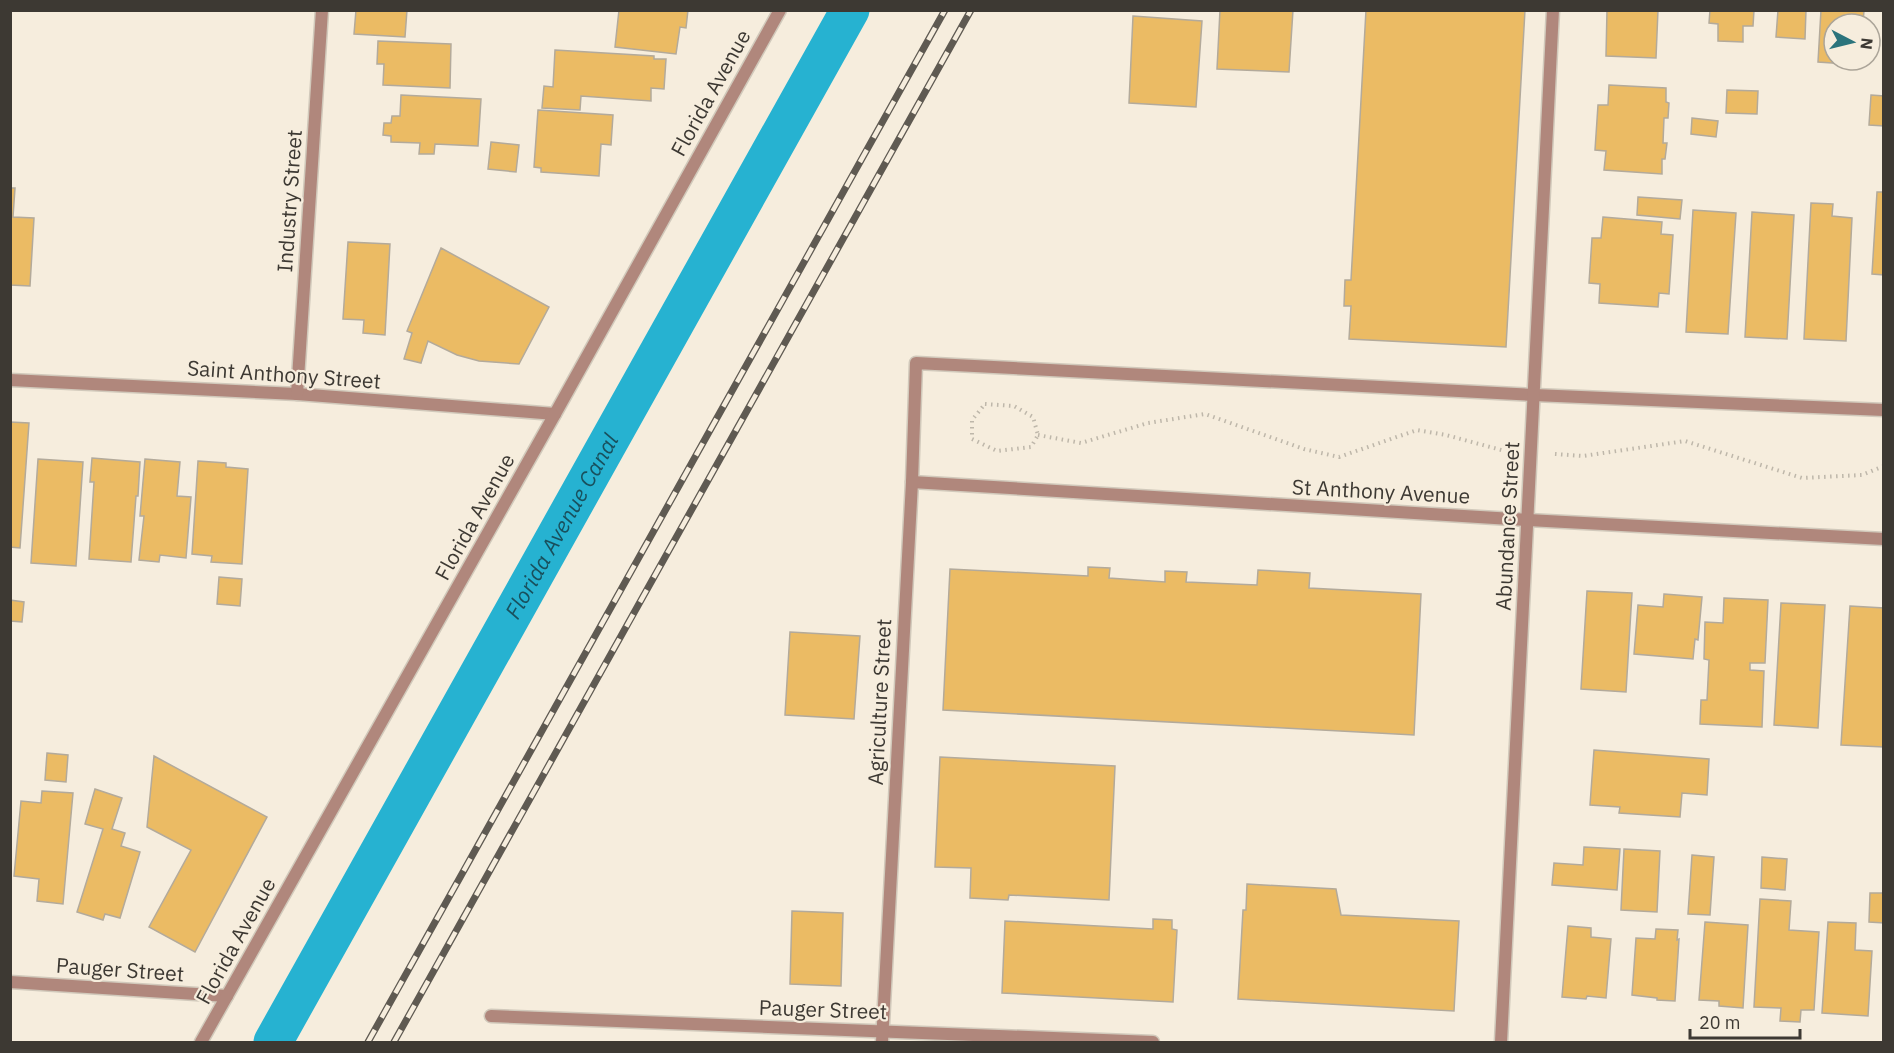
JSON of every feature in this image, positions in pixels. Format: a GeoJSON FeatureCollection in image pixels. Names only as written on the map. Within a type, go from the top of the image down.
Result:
{"type":"FeatureCollection","features":[{"type":"Feature","properties":{"kind":"street","name":"Industry Street"},"geometry":{"type":"LineString","coordinates":[[297,394],[322,10]]}},
{"type":"Feature","properties":{"kind":"street","name":"Florida Avenue"},"geometry":{"type":"LineString","coordinates":[[201,1042],[780,10]]}},
{"type":"Feature","properties":{"kind":"street","name":"Abundance Street"},"geometry":{"type":"LineString","coordinates":[[1501,1042],[1553,10]]}},
{"type":"Feature","properties":{"kind":"street","name":"Agriculture Street"},"geometry":{"type":"LineString","coordinates":[[882,1037],[912,482],[916,363],[1534,395]]}},
{"type":"Feature","properties":{"kind":"street","name":"Saint Anthony Street"},"geometry":{"type":"LineString","coordinates":[[10,380],[297,394],[555,414]]}},
{"type":"Feature","properties":{"kind":"street"},"geometry":{"type":"LineString","coordinates":[[1534,395],[1884,410]]}},
{"type":"Feature","properties":{"kind":"street","name":"St Anthony Avenue"},"geometry":{"type":"LineString","coordinates":[[912,482],[1528,520],[1884,539]]}},
{"type":"Feature","properties":{"kind":"street","name":"Pauger Street"},"geometry":{"type":"LineString","coordinates":[[10,982],[227,996]]}},
{"type":"Feature","properties":{"kind":"street","name":"Pauger Street"},"geometry":{"type":"LineString","coordinates":[[491,1016],[882,1037],[1153,1042]]}},
{"type":"Feature","properties":{"kind":"path"},"geometry":{"type":"LineString","coordinates":[[985,404],[1014,406],[1033,417],[1038,435],[1031,447],[997,451],[972,438],[972,420],[985,404]]}},
{"type":"Feature","properties":{"kind":"path"},"geometry":{"type":"LineString","coordinates":[[1038,435],[1081,443],[1148,423],[1205,414],[1305,449],[1339,457],[1417,430],[1502,450],[1583,456],[1685,441],[1802,478],[1862,476],[1884,466]]}},
{"type":"Feature","properties":{"kind":"building"},"geometry":{"type":"Polygon","coordinates":[[[356,10],[407,10],[405,37],[354,34],[356,10]]]}},
{"type":"Feature","properties":{"kind":"building"},"geometry":{"type":"Polygon","coordinates":[[[619,10],[688,10],[686,28],[680,27],[676,54],[615,47],[619,10]]]}},
{"type":"Feature","properties":{"kind":"building"},"geometry":{"type":"Polygon","coordinates":[[[1220,10],[1293,10],[1289,72],[1217,69],[1220,10]]]}},
{"type":"Feature","properties":{"kind":"building"},"geometry":{"type":"Polygon","coordinates":[[[1366,10],[1525,10],[1506,347],[1349,339],[1351,306],[1344,306],[1345,280],[1351,280],[1366,10]]]}},
{"type":"Feature","properties":{"kind":"building"},"geometry":{"type":"Polygon","coordinates":[[[1607,10],[1658,10],[1656,58],[1606,56],[1607,10]]]}},
{"type":"Feature","properties":{"kind":"building"},"geometry":{"type":"Polygon","coordinates":[[[1710,10],[1754,10],[1753,26],[1743,26],[1743,42],[1718,41],[1718,24],[1709,23],[1710,10]]]}},
{"type":"Feature","properties":{"kind":"building"},"geometry":{"type":"Polygon","coordinates":[[[1778,10],[1806,10],[1805,39],[1776,37],[1778,10]]]}},
{"type":"Feature","properties":{"kind":"building"},"geometry":{"type":"Polygon","coordinates":[[[1821,10],[1864,10],[1864,12],[1822,12],[1822,62],[1818,62],[1821,10]]]}},
{"type":"Feature","properties":{"kind":"building"},"geometry":{"type":"Polygon","coordinates":[[[1133,16],[1202,21],[1196,107],[1129,103],[1133,16]]]}},
{"type":"Feature","properties":{"kind":"building"},"geometry":{"type":"Polygon","coordinates":[[[378,41],[451,44],[450,88],[383,85],[384,64],[377,64],[378,41]]]}},
{"type":"Feature","properties":{"kind":"building"},"geometry":{"type":"Polygon","coordinates":[[[555,50],[654,56],[654,59],[666,59],[664,89],[651,88],[651,101],[581,96],[580,110],[542,108],[544,86],[553,87],[555,50]]]}},
{"type":"Feature","properties":{"kind":"building"},"geometry":{"type":"Polygon","coordinates":[[[1609,85],[1666,88],[1666,102],[1669,103],[1668,118],[1664,118],[1663,143],[1667,143],[1665,159],[1662,159],[1662,174],[1604,170],[1606,151],[1595,150],[1598,105],[1608,105],[1609,85]]]}},
{"type":"Feature","properties":{"kind":"building"},"geometry":{"type":"Polygon","coordinates":[[[1727,90],[1758,91],[1757,114],[1726,113],[1727,90]]]}},
{"type":"Feature","properties":{"kind":"building"},"geometry":{"type":"Polygon","coordinates":[[[401,95],[481,99],[478,146],[435,144],[434,154],[419,154],[420,143],[391,142],[391,136],[383,135],[384,123],[391,123],[392,116],[400,116],[401,95]]]}},
{"type":"Feature","properties":{"kind":"building"},"geometry":{"type":"Polygon","coordinates":[[[1871,95],[1884,96],[1884,126],[1869,125],[1871,95]]]}},
{"type":"Feature","properties":{"kind":"building"},"geometry":{"type":"Polygon","coordinates":[[[538,110],[613,115],[611,145],[601,144],[599,176],[541,172],[541,168],[534,167],[538,110]]]}},
{"type":"Feature","properties":{"kind":"building"},"geometry":{"type":"Polygon","coordinates":[[[1692,118],[1718,121],[1716,137],[1691,134],[1692,118]]]}},
{"type":"Feature","properties":{"kind":"building"},"geometry":{"type":"Polygon","coordinates":[[[491,142],[519,145],[516,172],[488,169],[491,142]]]}},
{"type":"Feature","properties":{"kind":"building"},"geometry":{"type":"Polygon","coordinates":[[[10,188],[15,188],[13,217],[34,218],[30,286],[10,285],[10,188]]]}},
{"type":"Feature","properties":{"kind":"building"},"geometry":{"type":"Polygon","coordinates":[[[1877,192],[1884,192],[1884,275],[1872,274],[1877,192]]]}},
{"type":"Feature","properties":{"kind":"building"},"geometry":{"type":"Polygon","coordinates":[[[1638,197],[1682,200],[1680,219],[1637,215],[1638,197]]]}},
{"type":"Feature","properties":{"kind":"building"},"geometry":{"type":"Polygon","coordinates":[[[1811,203],[1833,204],[1832,216],[1852,218],[1846,341],[1804,339],[1811,203]]]}},
{"type":"Feature","properties":{"kind":"building"},"geometry":{"type":"Polygon","coordinates":[[[1693,210],[1736,213],[1728,334],[1686,332],[1693,210]]]}},
{"type":"Feature","properties":{"kind":"building"},"geometry":{"type":"Polygon","coordinates":[[[1752,212],[1794,215],[1787,339],[1745,337],[1752,212]]]}},
{"type":"Feature","properties":{"kind":"building"},"geometry":{"type":"Polygon","coordinates":[[[1603,217],[1662,222],[1661,234],[1673,235],[1669,294],[1659,293],[1658,307],[1599,303],[1600,284],[1589,283],[1592,238],[1601,238],[1603,217]]]}},
{"type":"Feature","properties":{"kind":"building"},"geometry":{"type":"Polygon","coordinates":[[[348,242],[390,244],[385,335],[363,333],[364,320],[343,319],[348,242]]]}},
{"type":"Feature","properties":{"kind":"building"},"geometry":{"type":"Polygon","coordinates":[[[441,248],[549,307],[519,364],[479,361],[457,355],[428,341],[421,363],[404,359],[412,333],[407,331],[441,248]]]}},
{"type":"Feature","properties":{"kind":"building"},"geometry":{"type":"Polygon","coordinates":[[[10,422],[29,423],[20,548],[10,547],[10,422]]]}},
{"type":"Feature","properties":{"kind":"building"},"geometry":{"type":"Polygon","coordinates":[[[92,458],[140,462],[131,562],[89,559],[94,482],[90,482],[92,458]]]}},
{"type":"Feature","properties":{"kind":"building"},"geometry":{"type":"Polygon","coordinates":[[[38,459],[83,462],[76,566],[31,563],[38,459]]]}},
{"type":"Feature","properties":{"kind":"building"},"geometry":{"type":"Polygon","coordinates":[[[145,459],[180,462],[177,496],[191,497],[186,558],[160,555],[159,562],[139,560],[144,516],[140,516],[145,459]]]}},
{"type":"Feature","properties":{"kind":"building"},"geometry":{"type":"Polygon","coordinates":[[[198,461],[226,463],[226,467],[248,469],[242,564],[211,562],[212,556],[192,554],[198,461]]]}},
{"type":"Feature","properties":{"kind":"building"},"geometry":{"type":"Polygon","coordinates":[[[1088,567],[1110,568],[1109,578],[1165,582],[1165,571],[1187,572],[1186,582],[1257,585],[1258,570],[1310,573],[1309,588],[1421,594],[1414,735],[943,710],[950,569],[1088,576],[1088,567]]]}},
{"type":"Feature","properties":{"kind":"building"},"geometry":{"type":"Polygon","coordinates":[[[219,577],[242,579],[240,606],[217,604],[219,577]]]}},
{"type":"Feature","properties":{"kind":"building"},"geometry":{"type":"Polygon","coordinates":[[[1587,591],[1632,593],[1626,692],[1581,689],[1587,591]]]}},
{"type":"Feature","properties":{"kind":"building"},"geometry":{"type":"Polygon","coordinates":[[[1664,594],[1702,597],[1698,640],[1695,639],[1693,659],[1634,654],[1638,605],[1663,607],[1664,594]]]}},
{"type":"Feature","properties":{"kind":"building"},"geometry":{"type":"Polygon","coordinates":[[[1724,598],[1768,600],[1765,663],[1750,663],[1750,670],[1764,671],[1762,727],[1700,724],[1701,700],[1707,700],[1709,660],[1704,659],[1705,622],[1723,623],[1724,598]]]}},
{"type":"Feature","properties":{"kind":"building"},"geometry":{"type":"Polygon","coordinates":[[[10,600],[24,602],[22,622],[10,621],[10,600]]]}},
{"type":"Feature","properties":{"kind":"building"},"geometry":{"type":"Polygon","coordinates":[[[1781,603],[1825,605],[1818,728],[1774,725],[1781,603]]]}},
{"type":"Feature","properties":{"kind":"building"},"geometry":{"type":"Polygon","coordinates":[[[1850,606],[1884,608],[1884,747],[1841,745],[1850,606]]]}},
{"type":"Feature","properties":{"kind":"building"},"geometry":{"type":"Polygon","coordinates":[[[790,632],[860,636],[854,719],[785,715],[790,632]]]}},
{"type":"Feature","properties":{"kind":"building"},"geometry":{"type":"Polygon","coordinates":[[[1594,750],[1709,759],[1707,795],[1682,793],[1680,817],[1619,813],[1620,807],[1590,805],[1594,750]]]}},
{"type":"Feature","properties":{"kind":"building"},"geometry":{"type":"Polygon","coordinates":[[[47,753],[68,755],[66,782],[45,780],[47,753]]]}},
{"type":"Feature","properties":{"kind":"building"},"geometry":{"type":"Polygon","coordinates":[[[154,756],[267,817],[195,952],[149,927],[191,850],[147,827],[154,756]]]}},
{"type":"Feature","properties":{"kind":"building"},"geometry":{"type":"Polygon","coordinates":[[[940,757],[1115,766],[1109,900],[1009,895],[1008,900],[970,898],[971,868],[935,867],[940,757]]]}},
{"type":"Feature","properties":{"kind":"building"},"geometry":{"type":"Polygon","coordinates":[[[95,789],[122,798],[112,829],[125,833],[121,846],[140,852],[120,918],[105,914],[103,920],[77,912],[103,829],[85,824],[95,789]]]}},
{"type":"Feature","properties":{"kind":"building"},"geometry":{"type":"Polygon","coordinates":[[[42,791],[73,793],[63,904],[37,901],[39,879],[14,876],[21,801],[41,803],[42,791]]]}},
{"type":"Feature","properties":{"kind":"building"},"geometry":{"type":"Polygon","coordinates":[[[1584,847],[1620,849],[1617,890],[1552,885],[1554,863],[1583,865],[1584,847]]]}},
{"type":"Feature","properties":{"kind":"building"},"geometry":{"type":"Polygon","coordinates":[[[1624,849],[1660,851],[1657,912],[1621,910],[1624,849]]]}},
{"type":"Feature","properties":{"kind":"building"},"geometry":{"type":"Polygon","coordinates":[[[1692,855],[1714,857],[1710,915],[1688,914],[1692,855]]]}},
{"type":"Feature","properties":{"kind":"building"},"geometry":{"type":"Polygon","coordinates":[[[1762,857],[1787,859],[1785,890],[1761,888],[1762,857]]]}},
{"type":"Feature","properties":{"kind":"building"},"geometry":{"type":"Polygon","coordinates":[[[1247,884],[1336,889],[1341,915],[1459,921],[1454,1011],[1238,999],[1243,910],[1246,910],[1247,884]]]}},
{"type":"Feature","properties":{"kind":"building"},"geometry":{"type":"Polygon","coordinates":[[[1870,893],[1884,893],[1884,923],[1869,922],[1870,893]]]}},
{"type":"Feature","properties":{"kind":"building"},"geometry":{"type":"Polygon","coordinates":[[[1760,899],[1791,901],[1789,930],[1819,932],[1814,1010],[1801,1010],[1800,1022],[1780,1021],[1781,1008],[1754,1007],[1760,899]]]}},
{"type":"Feature","properties":{"kind":"building"},"geometry":{"type":"Polygon","coordinates":[[[792,911],[843,913],[841,986],[790,984],[792,911]]]}},
{"type":"Feature","properties":{"kind":"building"},"geometry":{"type":"Polygon","coordinates":[[[1153,919],[1172,920],[1172,929],[1177,930],[1173,1002],[1002,993],[1005,921],[1153,929],[1153,919]]]}},
{"type":"Feature","properties":{"kind":"building"},"geometry":{"type":"Polygon","coordinates":[[[1705,922],[1748,925],[1743,1008],[1719,1006],[1719,1001],[1699,1000],[1705,922]]]}},
{"type":"Feature","properties":{"kind":"building"},"geometry":{"type":"Polygon","coordinates":[[[1828,922],[1856,923],[1855,950],[1872,951],[1868,1016],[1822,1013],[1828,922]]]}},
{"type":"Feature","properties":{"kind":"building"},"geometry":{"type":"Polygon","coordinates":[[[1568,926],[1591,928],[1591,937],[1611,939],[1606,998],[1562,997],[1568,926]]]}},
{"type":"Feature","properties":{"kind":"building"},"geometry":{"type":"Polygon","coordinates":[[[1656,929],[1678,930],[1675,1001],[1632,995],[1636,938],[1655,939],[1656,929]]]}},
{"type":"Feature","properties":{"kind":"waterway","name":"Florida Avenue Canal"},"geometry":{"type":"LineString","coordinates":[[273,1042],[850,10]]}},
{"type":"Feature","properties":{"kind":"railway"},"geometry":{"type":"LineString","coordinates":[[368,1042],[945,10]]}},
{"type":"Feature","properties":{"kind":"railway"},"geometry":{"type":"LineString","coordinates":[[394,1042],[971,10]]}}]}
